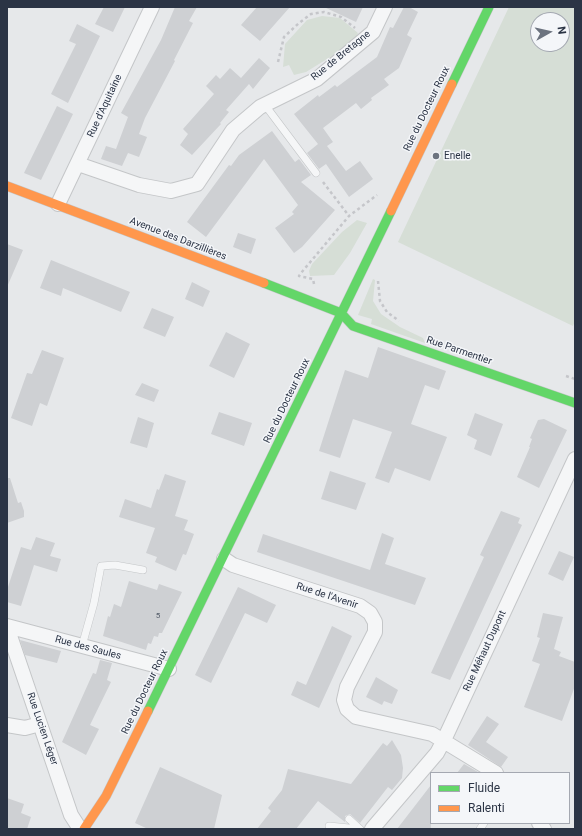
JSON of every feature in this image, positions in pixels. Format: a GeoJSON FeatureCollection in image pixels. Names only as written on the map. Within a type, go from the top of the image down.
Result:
{"type":"FeatureCollection","features":[{"type":"Feature","properties":{"kind":"street","name":"Rue d'Aquitaine"},"geometry":{"type":"LineString","coordinates":[[58,204],[152,7]]}},
{"type":"Feature","properties":{"kind":"street","name":"Rue de Bretagne"},"geometry":{"type":"LineString","coordinates":[[78,164],[139,185],[171,191],[197,184],[233,130],[265,105],[316,79],[373,32],[384,7]]}},
{"type":"Feature","properties":{"kind":"street","name":"Rue du Docteur Roux"},"geometry":{"type":"LineString","coordinates":[[84,829],[101,803],[224,559],[489,7]]}},
{"type":"Feature","properties":{"kind":"street","name":"Avenue des Darzillières"},"geometry":{"type":"LineString","coordinates":[[7,186],[58,204],[341,313]]}},
{"type":"Feature","properties":{"kind":"street","name":"Rue Parmentier"},"geometry":{"type":"LineString","coordinates":[[341,313],[353,326],[575,403]]}},
{"type":"Feature","properties":{"kind":"street","name":"Rue Méhaut Dupont"},"geometry":{"type":"LineString","coordinates":[[372,829],[437,753],[575,459]]}},
{"type":"Feature","properties":{"kind":"street","name":"Rue de l'Avenir"},"geometry":{"type":"LineString","coordinates":[[224,559],[233,565],[360,606],[370,613],[375,622],[375,632],[347,687],[344,700],[347,709],[356,717],[432,734],[494,772]]}},
{"type":"Feature","properties":{"kind":"street","name":"Rue des Saules"},"geometry":{"type":"LineString","coordinates":[[7,626],[169,669]]}},
{"type":"Feature","properties":{"kind":"street","name":"Rue Lucien Léger"},"geometry":{"type":"LineString","coordinates":[[7,626],[71,815],[80,829]]}},
{"type":"Feature","properties":{"kind":"street"},"geometry":{"type":"LineString","coordinates":[[7,725],[25,728],[40,724]]}},
{"type":"Feature","properties":{"kind":"street"},"geometry":{"type":"LineString","coordinates":[[95,813],[95,829]]}},
{"type":"Feature","properties":{"kind":"lane"},"geometry":{"type":"LineString","coordinates":[[265,105],[316,173]]}},
{"type":"Feature","properties":{"kind":"lane"},"geometry":{"type":"LineString","coordinates":[[82,646],[94,603],[101,566],[115,565],[143,570]]}},
{"type":"Feature","properties":{"kind":"lane"},"geometry":{"type":"LineString","coordinates":[[349,819],[359,829]]}},
{"type":"Feature","properties":{"kind":"lane"},"geometry":{"type":"LineString","coordinates":[[328,826],[359,829]]}},
{"type":"Feature","properties":{"kind":"path"},"geometry":{"type":"LineString","coordinates":[[278,62],[284,38],[299,22],[311,14],[324,12],[341,17],[349,21],[365,38]]}},
{"type":"Feature","properties":{"kind":"path"},"geometry":{"type":"LineString","coordinates":[[316,173],[349,216]]}},
{"type":"Feature","properties":{"kind":"path"},"geometry":{"type":"LineString","coordinates":[[318,304],[313,279],[299,276],[349,216],[382,191]]}},
{"type":"Feature","properties":{"kind":"path"},"geometry":{"type":"LineString","coordinates":[[377,278],[380,300],[387,312],[402,324]]}},
{"type":"Feature","properties":{"kind":"path"},"geometry":{"type":"LineString","coordinates":[[566,376],[575,379]]}},
{"type":"Feature","properties":{"kind":"shaded area"},"geometry":{"type":"Polygon","coordinates":[[[509,7],[575,7],[575,321],[573,326],[398,242],[509,7]]]}},
{"type":"Feature","properties":{"kind":"shaded area"},"geometry":{"type":"Polygon","coordinates":[[[322,16],[340,18],[358,33],[353,43],[306,72],[294,75],[289,65],[283,67],[285,44],[307,20],[322,16]]]}},
{"type":"Feature","properties":{"kind":"shaded area"},"geometry":{"type":"Polygon","coordinates":[[[357,220],[367,223],[350,253],[334,275],[310,276],[309,271],[312,264],[342,232],[357,220]]]}},
{"type":"Feature","properties":{"kind":"shaded area"},"geometry":{"type":"Polygon","coordinates":[[[373,279],[375,280],[373,301],[381,314],[400,327],[423,338],[425,343],[371,324],[372,319],[358,315],[373,279]]]}},
{"type":"Feature","properties":{"kind":"building"},"geometry":{"type":"Polygon","coordinates":[[[104,7],[125,7],[113,32],[95,24],[104,7]]]}},
{"type":"Feature","properties":{"kind":"building"},"geometry":{"type":"Polygon","coordinates":[[[175,7],[197,7],[189,21],[193,23],[145,118],[139,134],[147,137],[139,157],[128,153],[122,166],[101,159],[106,146],[116,149],[128,117],[121,113],[161,40],[175,7]]]}},
{"type":"Feature","properties":{"kind":"building"},"geometry":{"type":"Polygon","coordinates":[[[257,7],[290,7],[260,41],[241,25],[257,7]]]}},
{"type":"Feature","properties":{"kind":"building"},"geometry":{"type":"Polygon","coordinates":[[[324,7],[363,7],[356,22],[324,7]]]}},
{"type":"Feature","properties":{"kind":"building"},"geometry":{"type":"Polygon","coordinates":[[[404,7],[409,7],[418,12],[407,35],[412,38],[399,68],[384,79],[389,85],[371,98],[372,100],[361,109],[356,103],[323,128],[333,142],[327,146],[346,171],[360,161],[373,179],[349,197],[326,164],[319,169],[307,153],[318,144],[294,114],[318,95],[319,97],[335,85],[337,87],[377,57],[390,27],[393,28],[404,7]]]}},
{"type":"Feature","properties":{"kind":"building"},"geometry":{"type":"Polygon","coordinates":[[[77,24],[100,36],[68,103],[51,94],[76,44],[69,41],[77,24]]]}},
{"type":"Feature","properties":{"kind":"building"},"geometry":{"type":"Polygon","coordinates":[[[259,58],[270,68],[253,89],[249,84],[226,110],[229,112],[220,123],[221,124],[192,155],[180,145],[188,134],[183,129],[214,94],[206,86],[216,75],[220,79],[230,68],[241,78],[259,58]]]}},
{"type":"Feature","properties":{"kind":"building"},"geometry":{"type":"Polygon","coordinates":[[[57,106],[73,114],[41,180],[24,173],[57,106]]]}},
{"type":"Feature","properties":{"kind":"building"},"geometry":{"type":"Polygon","coordinates":[[[272,131],[295,162],[299,159],[311,175],[301,182],[335,210],[302,247],[294,253],[275,228],[294,214],[292,212],[298,205],[264,159],[206,237],[187,222],[229,165],[231,166],[239,155],[272,131]]]}},
{"type":"Feature","properties":{"kind":"building"},"geometry":{"type":"Polygon","coordinates":[[[238,233],[256,239],[251,254],[233,247],[238,233]]]}},
{"type":"Feature","properties":{"kind":"building"},"geometry":{"type":"Polygon","coordinates":[[[7,244],[23,250],[7,287],[7,244]]]}},
{"type":"Feature","properties":{"kind":"building"},"geometry":{"type":"Polygon","coordinates":[[[51,260],[130,292],[121,312],[63,288],[61,296],[40,288],[51,260]]]}},
{"type":"Feature","properties":{"kind":"building"},"geometry":{"type":"Polygon","coordinates":[[[192,282],[210,291],[203,307],[185,299],[192,282]]]}},
{"type":"Feature","properties":{"kind":"building"},"geometry":{"type":"Polygon","coordinates":[[[152,308],[174,317],[165,337],[143,328],[152,308]]]}},
{"type":"Feature","properties":{"kind":"building"},"geometry":{"type":"Polygon","coordinates":[[[226,332],[250,344],[234,378],[209,366],[226,332]]]}},
{"type":"Feature","properties":{"kind":"building"},"geometry":{"type":"Polygon","coordinates":[[[378,347],[446,371],[439,390],[425,385],[411,424],[447,437],[430,481],[395,468],[389,483],[375,478],[392,432],[353,419],[340,458],[319,451],[345,370],[368,378],[378,347]]]}},
{"type":"Feature","properties":{"kind":"building"},"geometry":{"type":"Polygon","coordinates":[[[42,350],[64,358],[47,406],[40,403],[32,426],[11,418],[27,373],[32,374],[42,350]]]}},
{"type":"Feature","properties":{"kind":"building"},"geometry":{"type":"Polygon","coordinates":[[[142,383],[159,390],[154,402],[135,395],[142,383]]]}},
{"type":"Feature","properties":{"kind":"building"},"geometry":{"type":"Polygon","coordinates":[[[219,412],[252,423],[244,446],[211,434],[219,412]]]}},
{"type":"Feature","properties":{"kind":"building"},"geometry":{"type":"Polygon","coordinates":[[[475,413],[503,424],[491,456],[474,449],[477,440],[467,435],[475,413]]]}},
{"type":"Feature","properties":{"kind":"building"},"geometry":{"type":"Polygon","coordinates":[[[138,417],[154,423],[147,448],[130,443],[138,417]]]}},
{"type":"Feature","properties":{"kind":"building"},"geometry":{"type":"Polygon","coordinates":[[[544,419],[567,430],[539,488],[517,477],[530,447],[532,439],[530,438],[538,420],[544,419]]]}},
{"type":"Feature","properties":{"kind":"building"},"geometry":{"type":"Polygon","coordinates":[[[330,471],[366,483],[356,510],[321,499],[330,471]]]}},
{"type":"Feature","properties":{"kind":"building"},"geometry":{"type":"Polygon","coordinates":[[[165,474],[186,481],[175,516],[188,520],[184,530],[194,534],[186,555],[183,554],[176,571],[155,562],[157,557],[146,553],[155,528],[119,517],[125,499],[151,508],[157,489],[159,490],[165,474]]]}},
{"type":"Feature","properties":{"kind":"building"},"geometry":{"type":"Polygon","coordinates":[[[7,478],[10,478],[18,503],[21,502],[24,517],[7,523],[7,478]]]}},
{"type":"Feature","properties":{"kind":"building"},"geometry":{"type":"Polygon","coordinates":[[[501,511],[520,518],[518,523],[522,525],[450,680],[431,673],[484,557],[480,555],[501,511]]]}},
{"type":"Feature","properties":{"kind":"building"},"geometry":{"type":"Polygon","coordinates":[[[382,533],[394,538],[385,564],[426,578],[415,605],[257,552],[263,534],[370,570],[382,533]]]}},
{"type":"Feature","properties":{"kind":"building"},"geometry":{"type":"Polygon","coordinates":[[[36,537],[55,543],[50,556],[61,559],[57,572],[34,565],[21,606],[7,602],[7,590],[21,547],[31,550],[36,537]]]}},
{"type":"Feature","properties":{"kind":"building"},"geometry":{"type":"Polygon","coordinates":[[[559,551],[574,557],[563,581],[548,574],[559,551]]]}},
{"type":"Feature","properties":{"kind":"building"},"geometry":{"type":"Polygon","coordinates":[[[129,581],[157,590],[159,584],[182,592],[162,633],[159,633],[158,637],[154,636],[151,644],[148,643],[146,650],[103,636],[108,616],[110,617],[114,604],[121,607],[129,581]]]}},
{"type":"Feature","properties":{"kind":"building"},"geometry":{"type":"Polygon","coordinates":[[[238,587],[276,605],[267,623],[245,613],[211,683],[195,675],[238,587]]]}},
{"type":"Feature","properties":{"kind":"building"},"geometry":{"type":"Polygon","coordinates":[[[543,613],[563,617],[554,649],[561,652],[559,656],[575,662],[575,686],[562,721],[524,707],[540,664],[532,661],[540,638],[537,637],[543,613]]]}},
{"type":"Feature","properties":{"kind":"building"},"geometry":{"type":"Polygon","coordinates":[[[332,626],[352,636],[319,708],[291,695],[297,681],[306,685],[332,626]]]}},
{"type":"Feature","properties":{"kind":"building"},"geometry":{"type":"Polygon","coordinates":[[[20,640],[61,651],[57,663],[25,655],[20,640]]]}},
{"type":"Feature","properties":{"kind":"building"},"geometry":{"type":"Polygon","coordinates":[[[100,660],[112,663],[107,680],[111,682],[90,725],[99,729],[86,755],[62,742],[93,673],[96,674],[100,660]]]}},
{"type":"Feature","properties":{"kind":"building"},"geometry":{"type":"Polygon","coordinates":[[[376,677],[398,690],[392,704],[384,701],[382,705],[366,697],[376,677]]]}},
{"type":"Feature","properties":{"kind":"building"},"geometry":{"type":"Polygon","coordinates":[[[487,716],[499,724],[486,742],[508,757],[501,767],[468,745],[487,716]]]}},
{"type":"Feature","properties":{"kind":"building"},"geometry":{"type":"Polygon","coordinates":[[[392,740],[401,755],[403,768],[402,778],[392,790],[388,787],[360,823],[350,814],[345,816],[345,822],[318,801],[296,829],[257,829],[271,811],[268,808],[282,790],[288,769],[351,784],[383,743],[387,746],[392,740]]]}},
{"type":"Feature","properties":{"kind":"building"},"geometry":{"type":"Polygon","coordinates":[[[464,764],[478,772],[458,772],[464,764]]]}},
{"type":"Feature","properties":{"kind":"building"},"geometry":{"type":"Polygon","coordinates":[[[160,767],[222,795],[214,829],[148,829],[135,823],[160,767]]]}},
{"type":"Feature","properties":{"kind":"building"},"geometry":{"type":"Polygon","coordinates":[[[430,786],[431,829],[397,829],[430,786]]]}},
{"type":"Feature","properties":{"kind":"building"},"geometry":{"type":"Polygon","coordinates":[[[7,798],[24,804],[21,813],[31,817],[27,829],[7,829],[7,798]]]}},
{"type":"Feature","properties":{"kind":"traffic: fast"},"geometry":{"type":"LineString","coordinates":[[452,84],[489,7]]}},
{"type":"Feature","properties":{"kind":"traffic: fast"},"geometry":{"type":"LineString","coordinates":[[148,711],[391,211]]}},
{"type":"Feature","properties":{"kind":"traffic: fast"},"geometry":{"type":"LineString","coordinates":[[264,283],[341,313],[353,326],[575,403]]}},
{"type":"Feature","properties":{"kind":"traffic: slow"},"geometry":{"type":"LineString","coordinates":[[391,211],[452,84]]}},
{"type":"Feature","properties":{"kind":"traffic: slow"},"geometry":{"type":"LineString","coordinates":[[7,186],[264,283]]}},
{"type":"Feature","properties":{"kind":"traffic: slow"},"geometry":{"type":"LineString","coordinates":[[84,829],[106,796],[148,711]]}},
{"type":"Feature","properties":{"kind":"place","name":"Enelle"},"geometry":{"type":"Point","coordinates":[436,156]}}]}
